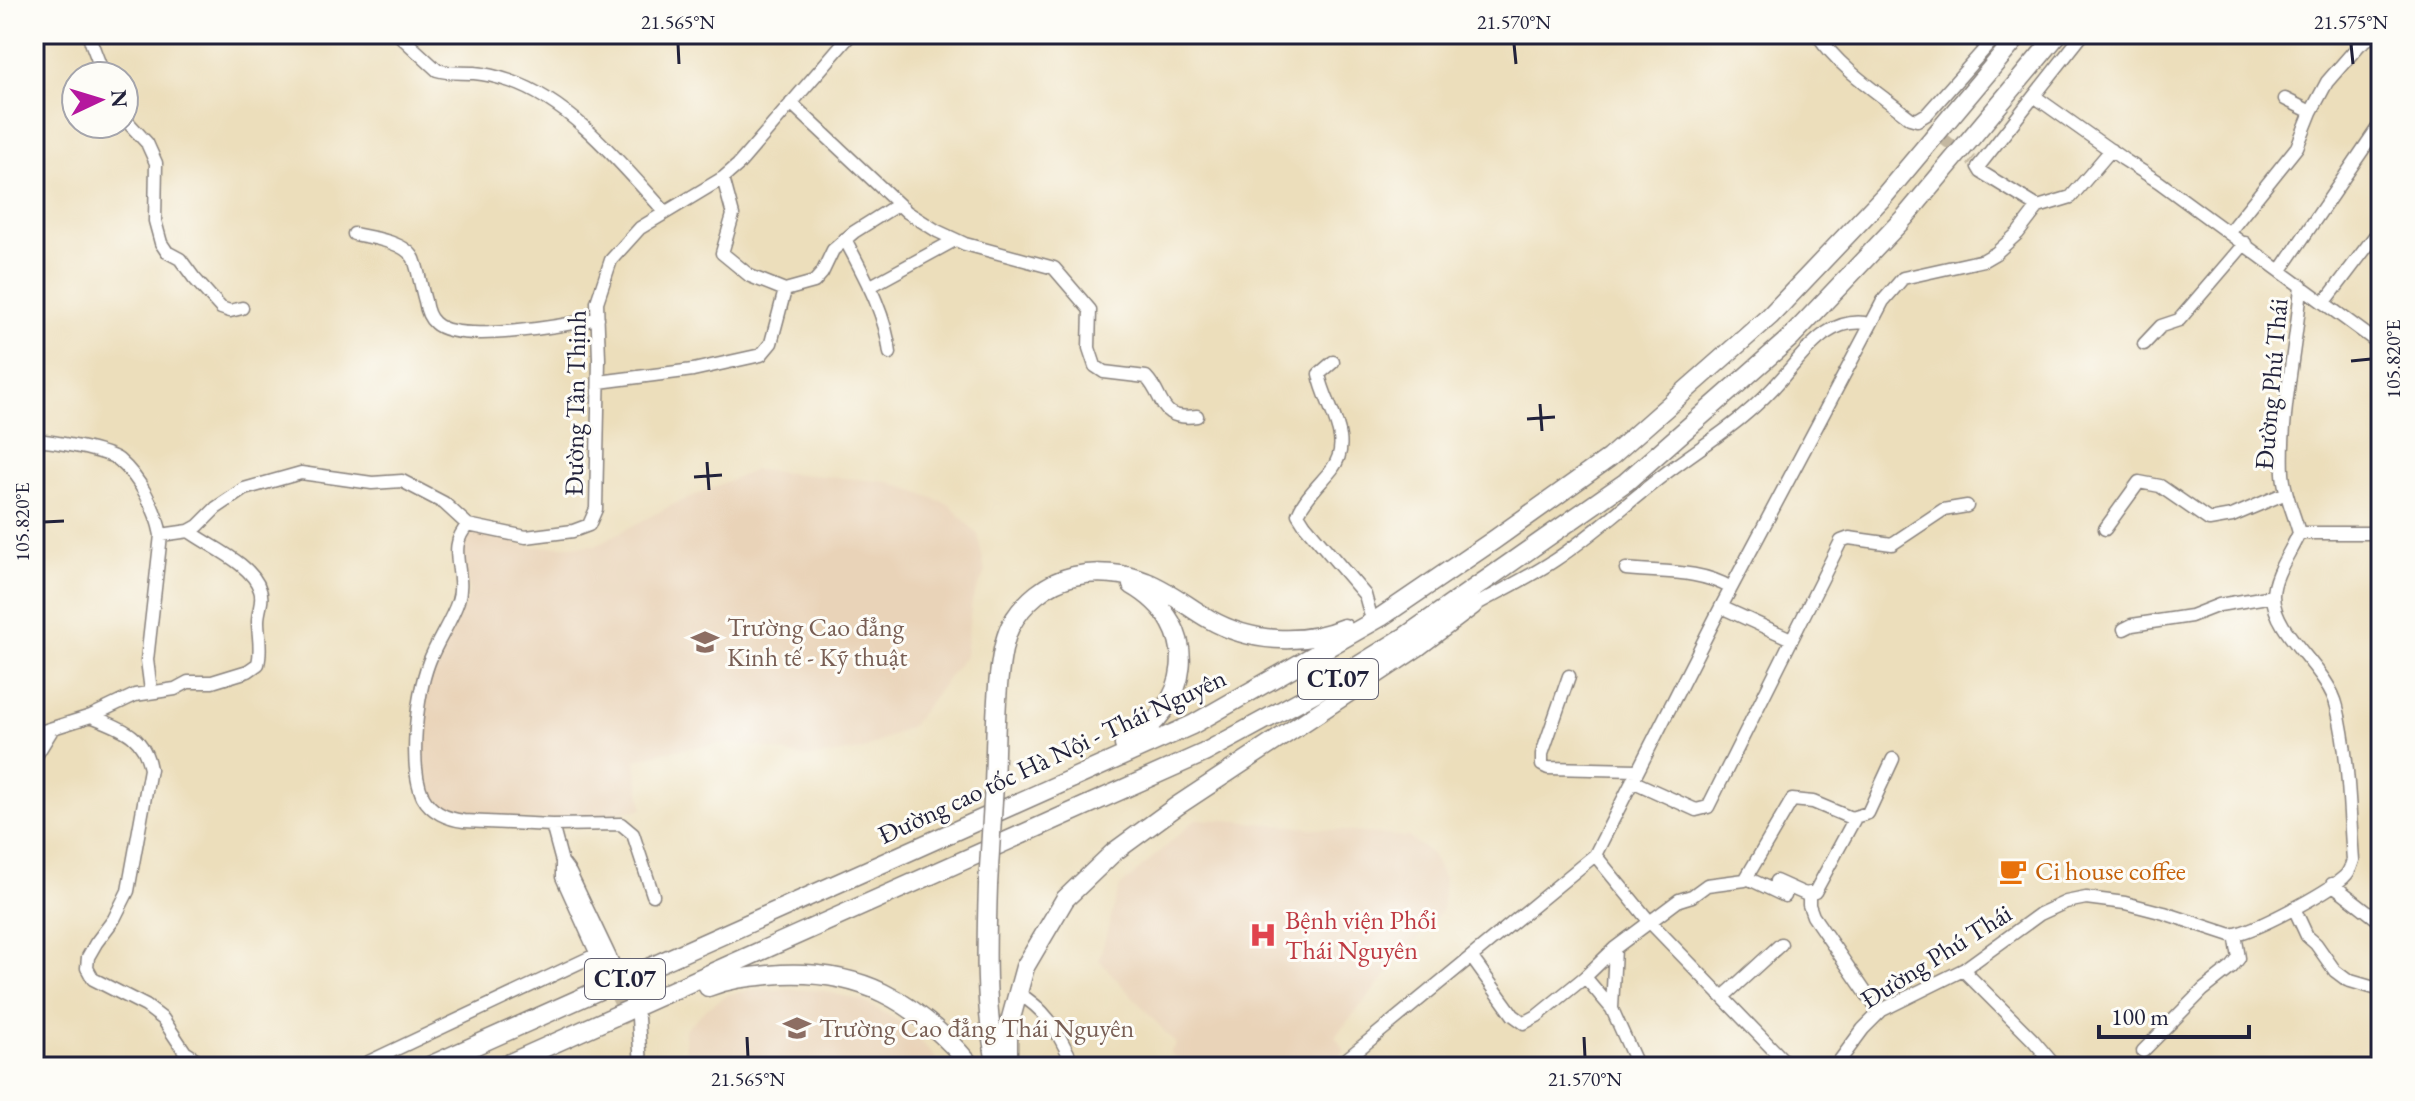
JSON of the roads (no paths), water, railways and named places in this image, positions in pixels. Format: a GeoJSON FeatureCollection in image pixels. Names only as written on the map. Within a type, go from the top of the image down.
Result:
{"type":"FeatureCollection","features":[{"type":"Feature","properties":{"kind":"highway","name":"Đường cao tốc Hà Nội - Thái Nguyên"},"geometry":{"type":"LineString","coordinates":[[427,1067],[1192,725],[1381,617],[1609,458],[1770,316],[1885,195],[2020,34]]}},
{"type":"Feature","properties":{"kind":"highway","name":"CT.07"},"geometry":{"type":"LineString","coordinates":[[501,1067],[1204,753],[1316,692],[1403,638],[1626,482],[1790,338],[1905,217],[2058,34]]}},
{"type":"Feature","properties":{"kind":"highway"},"geometry":{"type":"LineString","coordinates":[[1008,1067],[1008,1029],[1025,967],[1065,899],[1114,852],[1177,806],[1416,648],[1626,482]]}},
{"type":"Feature","properties":{"kind":"highway"},"geometry":{"type":"LineString","coordinates":[[997,1067],[990,1034],[985,957],[1000,679],[1009,629],[1029,601],[1056,580],[1085,574],[1113,574],[1146,581],[1213,621],[1248,635],[1293,640],[1328,634],[1370,613],[1446,563],[1494,540]]}},
{"type":"Feature","properties":{"kind":"highway"},"geometry":{"type":"LineString","coordinates":[[824,890],[947,825],[1115,751],[1161,718],[1174,694],[1181,667],[1179,643],[1171,622],[1157,604],[1113,574]]}},
{"type":"Feature","properties":{"kind":"highway"},"geometry":{"type":"LineString","coordinates":[[514,1067],[563,1049],[684,995],[731,979],[791,973],[835,976],[885,993],[934,1026],[972,1067]]}},
{"type":"Feature","properties":{"kind":"street"},"geometry":{"type":"LineString","coordinates":[[88,34],[98,60]]}},
{"type":"Feature","properties":{"kind":"street","name":"Đường Tân Thịnh"},"geometry":{"type":"LineString","coordinates":[[468,525],[526,537],[573,531],[589,525],[596,509],[597,302],[611,260],[640,228],[723,178],[759,144],[851,34]]}},
{"type":"Feature","properties":{"kind":"street"},"geometry":{"type":"LineString","coordinates":[[1817,34],[1833,57],[1910,118],[1924,123],[1998,34]]}},
{"type":"Feature","properties":{"kind":"street"},"geometry":{"type":"LineString","coordinates":[[2038,207],[1981,172],[1975,163],[2083,34]]}},
{"type":"Feature","properties":{"kind":"street"},"geometry":{"type":"LineString","coordinates":[[402,35],[437,70],[490,75],[514,82],[535,93],[596,139],[665,212]]}},
{"type":"Feature","properties":{"kind":"street"},"geometry":{"type":"LineString","coordinates":[[2229,232],[2297,147],[2327,82],[2360,44],[2376,38]]}},
{"type":"Feature","properties":{"kind":"street"},"geometry":{"type":"LineString","coordinates":[[2034,96],[2245,243],[2381,345]]}},
{"type":"Feature","properties":{"kind":"street"},"geometry":{"type":"LineString","coordinates":[[2285,99],[2311,112]]}},
{"type":"Feature","properties":{"kind":"street"},"geometry":{"type":"LineString","coordinates":[[791,103],[897,205],[937,231],[993,253],[1054,268],[1090,310],[1089,348],[1095,366],[1104,372],[1146,377],[1160,402],[1173,415],[1197,416]]}},
{"type":"Feature","properties":{"kind":"street"},"geometry":{"type":"LineString","coordinates":[[2281,270],[2381,123]]}},
{"type":"Feature","properties":{"kind":"street"},"geometry":{"type":"LineString","coordinates":[[140,135],[156,163],[155,221],[161,243],[167,252],[180,259],[221,308],[230,311],[242,308]]}},
{"type":"Feature","properties":{"kind":"street"},"geometry":{"type":"LineString","coordinates":[[1337,1067],[1595,855],[1721,607],[1883,301],[1903,278],[1984,260],[2007,244],[2038,207],[2071,197],[2111,150]]}},
{"type":"Feature","properties":{"kind":"street"},"geometry":{"type":"LineString","coordinates":[[723,178],[733,215],[722,253],[750,276],[785,290],[814,282],[833,250],[897,205]]}},
{"type":"Feature","properties":{"kind":"street"},"geometry":{"type":"LineString","coordinates":[[2325,302],[2381,228]]}},
{"type":"Feature","properties":{"kind":"street"},"geometry":{"type":"LineString","coordinates":[[354,234],[382,239],[409,252],[414,260],[427,310],[435,323],[448,329],[470,332],[534,330],[598,318]]}},
{"type":"Feature","properties":{"kind":"street"},"geometry":{"type":"LineString","coordinates":[[845,239],[882,315],[890,353]]}},
{"type":"Feature","properties":{"kind":"street"},"geometry":{"type":"LineString","coordinates":[[869,287],[955,240]]}},
{"type":"Feature","properties":{"kind":"street"},"geometry":{"type":"LineString","coordinates":[[2144,344],[2161,326],[2179,320],[2245,243]]}},
{"type":"Feature","properties":{"kind":"street","name":"Đường Phú Thái"},"geometry":{"type":"LineString","coordinates":[[2299,533],[2286,493],[2284,448],[2301,285]]}},
{"type":"Feature","properties":{"kind":"street"},"geometry":{"type":"LineString","coordinates":[[599,382],[693,370],[761,355],[771,343],[785,290]]}},
{"type":"Feature","properties":{"kind":"street"},"geometry":{"type":"LineString","coordinates":[[1468,609],[1553,561],[1739,421],[1767,396],[1831,327],[1849,322],[1871,324]]}},
{"type":"Feature","properties":{"kind":"street"},"geometry":{"type":"LineString","coordinates":[[1333,362],[1319,374],[1340,433],[1341,456],[1298,514],[1365,595],[1370,613]]}},
{"type":"Feature","properties":{"kind":"street"},"geometry":{"type":"LineString","coordinates":[[34,440],[52,441],[117,458],[135,479],[158,520],[161,535],[147,660],[151,691]]}},
{"type":"Feature","properties":{"kind":"street"},"geometry":{"type":"LineString","coordinates":[[161,535],[189,531],[244,489],[301,473],[372,483],[402,481],[444,503],[468,525],[458,534],[457,552],[462,581],[458,600],[428,664],[419,698],[417,769],[423,797],[433,810],[451,820],[552,825],[621,824],[633,834],[653,895]]}},
{"type":"Feature","properties":{"kind":"street"},"geometry":{"type":"LineString","coordinates":[[2105,529],[2139,482],[2160,486],[2205,518],[2214,520],[2232,516],[2286,493]]}},
{"type":"Feature","properties":{"kind":"street"},"geometry":{"type":"LineString","coordinates":[[1569,676],[1542,754],[1542,765],[1634,776],[1696,810],[1708,807],[1842,539],[1892,544],[1943,510],[1967,506]]}},
{"type":"Feature","properties":{"kind":"street"},"geometry":{"type":"LineString","coordinates":[[34,734],[91,716],[151,691],[175,689],[200,681],[212,682],[258,664],[261,653],[258,613],[262,600],[256,580],[233,557],[189,531]]}},
{"type":"Feature","properties":{"kind":"street"},"geometry":{"type":"LineString","coordinates":[[2143,1051],[2203,990],[2232,967],[2239,958],[2235,934],[2294,908],[2344,877],[2353,860],[2337,706],[2330,686],[2281,622],[2273,596],[2299,533],[2381,533]]}},
{"type":"Feature","properties":{"kind":"street"},"geometry":{"type":"LineString","coordinates":[[1626,569],[1696,574],[1731,588]]}},
{"type":"Feature","properties":{"kind":"street"},"geometry":{"type":"LineString","coordinates":[[2124,629],[2199,614],[2219,605],[2273,596]]}},
{"type":"Feature","properties":{"kind":"street"},"geometry":{"type":"LineString","coordinates":[[1721,607],[1791,639]]}},
{"type":"Feature","properties":{"kind":"street"},"geometry":{"type":"LineString","coordinates":[[91,716],[121,729],[140,742],[147,753],[150,769],[128,891],[114,919],[88,957],[87,968],[93,979],[146,1006],[163,1019],[185,1052],[208,1067]]}},
{"type":"Feature","properties":{"kind":"street"},"geometry":{"type":"LineString","coordinates":[[34,759],[53,728]]}},
{"type":"Feature","properties":{"kind":"street"},"geometry":{"type":"LineString","coordinates":[[1809,894],[1818,888],[1855,818],[1870,811],[1893,759]]}},
{"type":"Feature","properties":{"kind":"street"},"geometry":{"type":"LineString","coordinates":[[1472,958],[1513,1015],[1524,1023],[1585,977],[1649,921],[1704,886],[1739,882],[1747,878],[1793,799],[1813,802],[1855,818]]}},
{"type":"Feature","properties":{"kind":"street"},"geometry":{"type":"LineString","coordinates":[[552,825],[562,862],[562,877],[613,976]]}},
{"type":"Feature","properties":{"kind":"street"},"geometry":{"type":"LineString","coordinates":[[1595,855],[1649,921],[1790,1067]]}},
{"type":"Feature","properties":{"kind":"street"},"geometry":{"type":"LineString","coordinates":[[1747,878],[1785,896]]}},
{"type":"Feature","properties":{"kind":"street"},"geometry":{"type":"LineString","coordinates":[[1776,881],[1809,894]]}},
{"type":"Feature","properties":{"kind":"street"},"geometry":{"type":"LineString","coordinates":[[2332,884],[2381,922]]}},
{"type":"Feature","properties":{"kind":"street"},"geometry":{"type":"LineString","coordinates":[[1809,894],[1813,916],[1879,1012]]}},
{"type":"Feature","properties":{"kind":"street","name":"Đường Phú Thái"},"geometry":{"type":"LineString","coordinates":[[1835,1067],[1879,1012],[1963,970],[2055,906],[2077,899],[2102,899],[2164,913],[2223,934],[2235,934]]}},
{"type":"Feature","properties":{"kind":"street"},"geometry":{"type":"LineString","coordinates":[[2294,908],[2307,936],[2335,971],[2347,980],[2381,990]]}},
{"type":"Feature","properties":{"kind":"street"},"geometry":{"type":"LineString","coordinates":[[1723,997],[1781,944]]}},
{"type":"Feature","properties":{"kind":"street"},"geometry":{"type":"LineString","coordinates":[[1612,1009],[1615,948]]}},
{"type":"Feature","properties":{"kind":"street"},"geometry":{"type":"LineString","coordinates":[[358,1067],[601,952]]}},
{"type":"Feature","properties":{"kind":"street"},"geometry":{"type":"LineString","coordinates":[[1963,970],[2056,1067]]}},
{"type":"Feature","properties":{"kind":"street"},"geometry":{"type":"LineString","coordinates":[[1585,977],[1612,1009],[1638,1067]]}},
{"type":"Feature","properties":{"kind":"street"},"geometry":{"type":"LineString","coordinates":[[1018,993],[1041,1008],[1075,1067]]}},
{"type":"Feature","properties":{"kind":"street"},"geometry":{"type":"LineString","coordinates":[[634,1020],[641,1067]]}},
{"type":"Feature","properties":{"kind":"tunnel"},"geometry":{"type":"LineString","coordinates":[[1928,127],[1972,161]]}},
{"type":"Feature","properties":{"kind":"tunnel"},"geometry":{"type":"LineString","coordinates":[[618,974],[635,1012]]}},
{"type":"Feature","properties":{"kind":"tunnel"},"geometry":{"type":"LineString","coordinates":[[608,979],[629,1022]]}},
{"type":"Feature","properties":{"kind":"place","name":"Trường Cao đẳng Kinh tế - Kỹ thuật"},"geometry":{"type":"Point","coordinates":[705,642]}},
{"type":"Feature","properties":{"kind":"place","name":"Ci house coffee"},"geometry":{"type":"Point","coordinates":[2013,871]}},
{"type":"Feature","properties":{"kind":"place","name":"Bệnh viện Phổi Thái Nguyên"},"geometry":{"type":"Point","coordinates":[1263,935]}},
{"type":"Feature","properties":{"kind":"place","name":"Trường Cao đẳng Thái Nguyên"},"geometry":{"type":"Point","coordinates":[797,1028]}}]}
